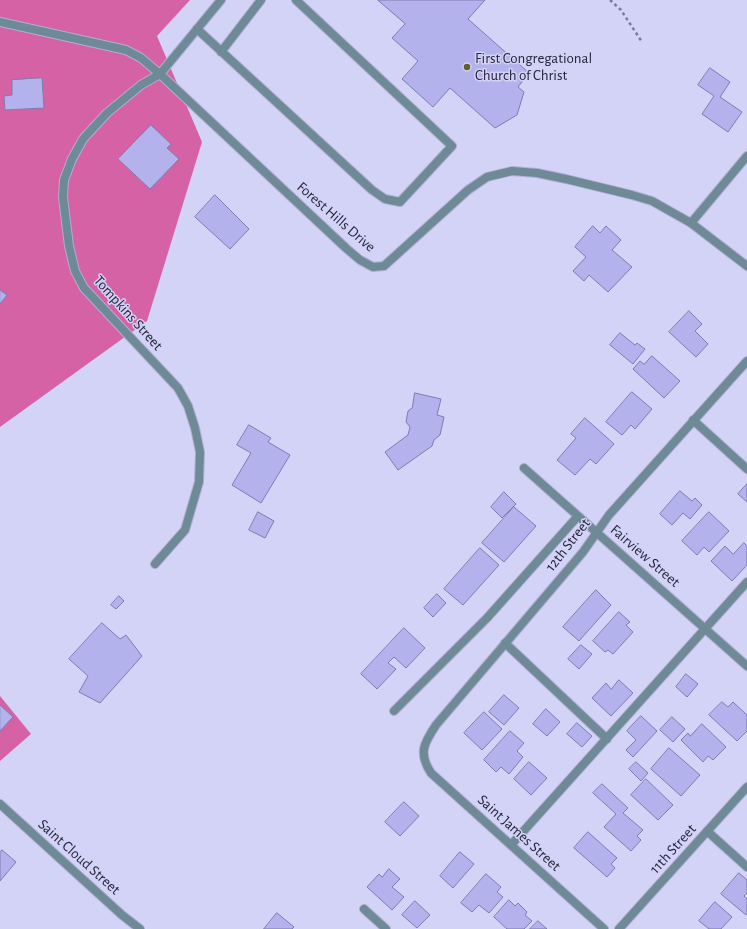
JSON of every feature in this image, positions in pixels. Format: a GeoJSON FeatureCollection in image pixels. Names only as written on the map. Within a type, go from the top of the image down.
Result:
{"type":"FeatureCollection","features":[{"type":"Feature","properties":{"kind":"street","name":"Tompkins Street"},"geometry":{"type":"LineString","coordinates":[[155,564],[185,530],[199,482],[200,452],[195,428],[188,406],[178,388],[84,288],[75,271],[69,246],[63,197],[64,180],[83,139],[107,113],[141,85],[160,74],[220,0]]}},
{"type":"Feature","properties":{"kind":"street"},"geometry":{"type":"LineString","coordinates":[[221,52],[261,0]]}},
{"type":"Feature","properties":{"kind":"street"},"geometry":{"type":"LineString","coordinates":[[197,29],[372,190],[385,199],[400,202],[452,146],[296,0]]}},
{"type":"Feature","properties":{"kind":"street","name":"Forest Hills Drive"},"geometry":{"type":"LineString","coordinates":[[0,22],[126,50],[141,58],[160,74],[347,250],[360,260],[373,267],[384,266],[398,255],[410,241],[468,190],[487,177],[512,171],[566,179],[632,195],[662,206],[691,223],[747,266]]}},
{"type":"Feature","properties":{"kind":"street"},"geometry":{"type":"LineString","coordinates":[[691,223],[747,156]]}},
{"type":"Feature","properties":{"kind":"street","name":"12th Street"},"geometry":{"type":"LineString","coordinates":[[422,754],[436,725],[582,552],[609,515],[747,361]]}},
{"type":"Feature","properties":{"kind":"street"},"geometry":{"type":"LineString","coordinates":[[693,420],[747,469]]}},
{"type":"Feature","properties":{"kind":"street","name":"Fairview Street"},"geometry":{"type":"LineString","coordinates":[[524,468],[747,666]]}},
{"type":"Feature","properties":{"kind":"street","name":"12th Street"},"geometry":{"type":"LineString","coordinates":[[394,711],[487,618],[578,516]]}},
{"type":"Feature","properties":{"kind":"street"},"geometry":{"type":"LineString","coordinates":[[511,845],[747,582]]}},
{"type":"Feature","properties":{"kind":"street"},"geometry":{"type":"LineString","coordinates":[[505,643],[607,739]]}},
{"type":"Feature","properties":{"kind":"street","name":"Saint James Street"},"geometry":{"type":"LineString","coordinates":[[422,754],[425,764],[431,773],[604,929]]}},
{"type":"Feature","properties":{"kind":"street","name":"11th Street"},"geometry":{"type":"LineString","coordinates":[[619,929],[747,787]]}},
{"type":"Feature","properties":{"kind":"street","name":"Saint Cloud Street"},"geometry":{"type":"LineString","coordinates":[[0,804],[122,916],[140,929]]}},
{"type":"Feature","properties":{"kind":"street"},"geometry":{"type":"LineString","coordinates":[[707,831],[747,867]]}},
{"type":"Feature","properties":{"kind":"street"},"geometry":{"type":"LineString","coordinates":[[364,910],[386,929]]}},
{"type":"Feature","properties":{"kind":"path"},"geometry":{"type":"LineString","coordinates":[[610,0],[621,10],[642,42]]}},
{"type":"Feature","properties":{"kind":"shaded area"},"geometry":{"type":"Polygon","coordinates":[[[0,0],[190,0],[157,36],[202,142],[147,321],[0,427],[0,0]]]}},
{"type":"Feature","properties":{"kind":"shaded area"},"geometry":{"type":"Polygon","coordinates":[[[0,696],[31,734],[0,761],[0,696]]]}},
{"type":"Feature","properties":{"kind":"building","name":"First Congregational Church of Christ"},"geometry":{"type":"Polygon","coordinates":[[[378,0],[485,0],[468,19],[529,73],[518,87],[524,92],[517,115],[495,128],[450,88],[433,107],[402,79],[418,61],[392,38],[405,24],[378,0]]]}},
{"type":"Feature","properties":{"kind":"building"},"geometry":{"type":"Polygon","coordinates":[[[710,68],[730,82],[720,97],[742,112],[728,132],[702,114],[714,96],[698,85],[710,68]]]}},
{"type":"Feature","properties":{"kind":"building"},"geometry":{"type":"Polygon","coordinates":[[[42,78],[44,108],[5,110],[4,96],[12,95],[12,80],[42,78]]]}},
{"type":"Feature","properties":{"kind":"building"},"geometry":{"type":"Polygon","coordinates":[[[151,125],[171,144],[167,148],[179,159],[150,189],[118,159],[151,125]]]}},
{"type":"Feature","properties":{"kind":"building"},"geometry":{"type":"Polygon","coordinates":[[[215,195],[249,229],[230,249],[195,217],[215,195]]]}},
{"type":"Feature","properties":{"kind":"building"},"geometry":{"type":"Polygon","coordinates":[[[593,226],[600,233],[606,226],[621,240],[612,250],[632,267],[608,292],[589,275],[584,281],[573,271],[586,257],[575,247],[593,226]]]}},
{"type":"Feature","properties":{"kind":"building"},"geometry":{"type":"Polygon","coordinates":[[[0,290],[7,295],[0,304],[0,290]]]}},
{"type":"Feature","properties":{"kind":"building"},"geometry":{"type":"Polygon","coordinates":[[[689,311],[702,324],[695,331],[708,344],[696,357],[669,332],[689,311]]]}},
{"type":"Feature","properties":{"kind":"building"},"geometry":{"type":"Polygon","coordinates":[[[620,333],[635,345],[637,343],[645,349],[633,364],[610,345],[620,333]]]}},
{"type":"Feature","properties":{"kind":"building"},"geometry":{"type":"Polygon","coordinates":[[[652,356],[680,381],[664,398],[633,369],[640,361],[644,364],[652,356]]]}},
{"type":"Feature","properties":{"kind":"building"},"geometry":{"type":"Polygon","coordinates":[[[632,392],[652,409],[635,429],[631,425],[622,435],[606,422],[632,392]]]}},
{"type":"Feature","properties":{"kind":"building"},"geometry":{"type":"Polygon","coordinates":[[[415,393],[441,399],[437,415],[444,417],[440,435],[434,440],[432,446],[398,470],[385,452],[408,435],[410,427],[406,422],[408,411],[412,408],[415,393]]]}},
{"type":"Feature","properties":{"kind":"building"},"geometry":{"type":"Polygon","coordinates":[[[585,418],[614,444],[596,464],[590,459],[575,475],[557,460],[576,438],[571,434],[585,418]]]}},
{"type":"Feature","properties":{"kind":"building"},"geometry":{"type":"Polygon","coordinates":[[[249,425],[271,438],[268,442],[290,455],[261,503],[232,485],[251,453],[237,445],[249,425]]]}},
{"type":"Feature","properties":{"kind":"building"},"geometry":{"type":"Polygon","coordinates":[[[747,484],[747,502],[738,494],[747,484]]]}},
{"type":"Feature","properties":{"kind":"building"},"geometry":{"type":"Polygon","coordinates":[[[680,491],[692,501],[695,498],[702,505],[690,519],[683,513],[672,525],[660,514],[680,491]]]}},
{"type":"Feature","properties":{"kind":"building"},"geometry":{"type":"Polygon","coordinates":[[[504,492],[516,504],[502,518],[491,507],[504,492]]]}},
{"type":"Feature","properties":{"kind":"building"},"geometry":{"type":"Polygon","coordinates":[[[514,507],[536,526],[504,562],[482,543],[514,507]]]}},
{"type":"Feature","properties":{"kind":"building"},"geometry":{"type":"Polygon","coordinates":[[[258,512],[274,521],[265,538],[249,530],[258,512]]]}},
{"type":"Feature","properties":{"kind":"building"},"geometry":{"type":"Polygon","coordinates":[[[709,512],[729,531],[709,552],[704,547],[697,555],[682,541],[709,512]]]}},
{"type":"Feature","properties":{"kind":"building"},"geometry":{"type":"Polygon","coordinates":[[[744,543],[747,546],[747,565],[732,581],[711,561],[725,546],[733,554],[744,543]]]}},
{"type":"Feature","properties":{"kind":"building"},"geometry":{"type":"Polygon","coordinates":[[[480,548],[499,565],[463,605],[444,589],[480,548]]]}},
{"type":"Feature","properties":{"kind":"building"},"geometry":{"type":"Polygon","coordinates":[[[596,590],[611,605],[579,641],[563,627],[596,590]]]}},
{"type":"Feature","properties":{"kind":"building"},"geometry":{"type":"Polygon","coordinates":[[[437,594],[446,603],[433,617],[424,608],[437,594]]]}},
{"type":"Feature","properties":{"kind":"building"},"geometry":{"type":"Polygon","coordinates":[[[119,596],[124,601],[116,609],[111,605],[119,596]]]}},
{"type":"Feature","properties":{"kind":"building"},"geometry":{"type":"Polygon","coordinates":[[[619,612],[630,622],[626,625],[633,632],[613,654],[608,650],[605,652],[593,641],[619,612]]]}},
{"type":"Feature","properties":{"kind":"building"},"geometry":{"type":"Polygon","coordinates":[[[102,623],[120,639],[126,635],[142,656],[100,703],[79,692],[88,676],[69,659],[102,623]]]}},
{"type":"Feature","properties":{"kind":"building"},"geometry":{"type":"Polygon","coordinates":[[[404,628],[425,648],[406,668],[394,657],[388,663],[396,669],[377,689],[361,674],[404,628]]]}},
{"type":"Feature","properties":{"kind":"building"},"geometry":{"type":"Polygon","coordinates":[[[581,645],[592,654],[579,669],[568,659],[581,645]]]}},
{"type":"Feature","properties":{"kind":"building"},"geometry":{"type":"Polygon","coordinates":[[[686,674],[698,684],[687,697],[676,687],[686,674]]]}},
{"type":"Feature","properties":{"kind":"building"},"geometry":{"type":"Polygon","coordinates":[[[619,680],[633,693],[611,716],[592,698],[606,683],[611,689],[619,680]]]}},
{"type":"Feature","properties":{"kind":"building"},"geometry":{"type":"Polygon","coordinates":[[[504,695],[519,708],[504,725],[489,712],[504,695]]]}},
{"type":"Feature","properties":{"kind":"building"},"geometry":{"type":"Polygon","coordinates":[[[722,702],[728,707],[733,702],[747,715],[747,731],[737,741],[709,715],[722,702]]]}},
{"type":"Feature","properties":{"kind":"building"},"geometry":{"type":"Polygon","coordinates":[[[0,705],[13,717],[0,731],[0,705]]]}},
{"type":"Feature","properties":{"kind":"building"},"geometry":{"type":"Polygon","coordinates":[[[546,709],[560,722],[547,736],[533,724],[546,709]]]}},
{"type":"Feature","properties":{"kind":"building"},"geometry":{"type":"Polygon","coordinates":[[[484,712],[502,729],[482,750],[464,733],[484,712]]]}},
{"type":"Feature","properties":{"kind":"building"},"geometry":{"type":"Polygon","coordinates":[[[641,716],[657,731],[633,757],[626,750],[636,740],[627,731],[641,716]]]}},
{"type":"Feature","properties":{"kind":"building"},"geometry":{"type":"Polygon","coordinates":[[[672,717],[685,729],[673,742],[660,730],[672,717]]]}},
{"type":"Feature","properties":{"kind":"building"},"geometry":{"type":"Polygon","coordinates":[[[577,723],[592,736],[582,747],[567,734],[577,723]]]}},
{"type":"Feature","properties":{"kind":"building"},"geometry":{"type":"Polygon","coordinates":[[[702,724],[726,747],[713,760],[708,756],[703,762],[681,740],[688,733],[690,736],[702,724]]]}},
{"type":"Feature","properties":{"kind":"building"},"geometry":{"type":"Polygon","coordinates":[[[510,731],[524,743],[517,751],[523,757],[509,774],[501,767],[496,772],[484,760],[510,731]]]}},
{"type":"Feature","properties":{"kind":"building"},"geometry":{"type":"Polygon","coordinates":[[[669,748],[700,775],[681,796],[651,769],[669,748]]]}},
{"type":"Feature","properties":{"kind":"building"},"geometry":{"type":"Polygon","coordinates":[[[529,762],[547,778],[531,795],[514,779],[529,762]]]}},
{"type":"Feature","properties":{"kind":"building"},"geometry":{"type":"Polygon","coordinates":[[[636,762],[648,773],[641,781],[629,769],[636,762]]]}},
{"type":"Feature","properties":{"kind":"building"},"geometry":{"type":"Polygon","coordinates":[[[646,779],[673,805],[658,820],[631,795],[646,779]]]}},
{"type":"Feature","properties":{"kind":"building"},"geometry":{"type":"Polygon","coordinates":[[[602,784],[628,808],[623,813],[643,830],[637,836],[641,840],[631,851],[604,827],[616,814],[593,793],[602,784]]]}},
{"type":"Feature","properties":{"kind":"building"},"geometry":{"type":"Polygon","coordinates":[[[404,802],[419,816],[400,836],[385,822],[404,802]]]}},
{"type":"Feature","properties":{"kind":"building"},"geometry":{"type":"Polygon","coordinates":[[[588,832],[617,858],[611,864],[615,868],[607,877],[574,848],[588,832]]]}},
{"type":"Feature","properties":{"kind":"building"},"geometry":{"type":"Polygon","coordinates":[[[2,850],[16,862],[0,881],[0,853],[2,850]]]}},
{"type":"Feature","properties":{"kind":"building"},"geometry":{"type":"Polygon","coordinates":[[[460,852],[474,864],[453,888],[440,876],[460,852]]]}},
{"type":"Feature","properties":{"kind":"building"},"geometry":{"type":"Polygon","coordinates":[[[389,869],[400,879],[392,887],[404,897],[392,910],[367,887],[379,874],[382,877],[389,869]]]}},
{"type":"Feature","properties":{"kind":"building"},"geometry":{"type":"Polygon","coordinates":[[[739,873],[747,880],[747,893],[744,896],[747,899],[746,915],[721,894],[739,873]]]}},
{"type":"Feature","properties":{"kind":"building"},"geometry":{"type":"Polygon","coordinates":[[[486,874],[501,887],[497,892],[503,897],[489,913],[479,905],[472,912],[461,903],[486,874]]]}},
{"type":"Feature","properties":{"kind":"building"},"geometry":{"type":"Polygon","coordinates":[[[509,900],[515,906],[518,903],[527,912],[525,915],[532,921],[524,929],[507,929],[494,917],[509,900]]]}},
{"type":"Feature","properties":{"kind":"building"},"geometry":{"type":"Polygon","coordinates":[[[415,901],[430,915],[417,928],[402,915],[415,901]]]}},
{"type":"Feature","properties":{"kind":"building"},"geometry":{"type":"Polygon","coordinates":[[[715,902],[732,917],[721,929],[709,929],[699,921],[715,902]]]}},
{"type":"Feature","properties":{"kind":"building"},"geometry":{"type":"Polygon","coordinates":[[[277,913],[294,927],[292,929],[264,929],[277,913]]]}},
{"type":"Feature","properties":{"kind":"building"},"geometry":{"type":"Polygon","coordinates":[[[538,921],[547,929],[530,929],[538,921]]]}},
{"type":"Feature","properties":{"kind":"place","name":"First Congregational Church of Christ"},"geometry":{"type":"Point","coordinates":[467,67]}}]}
